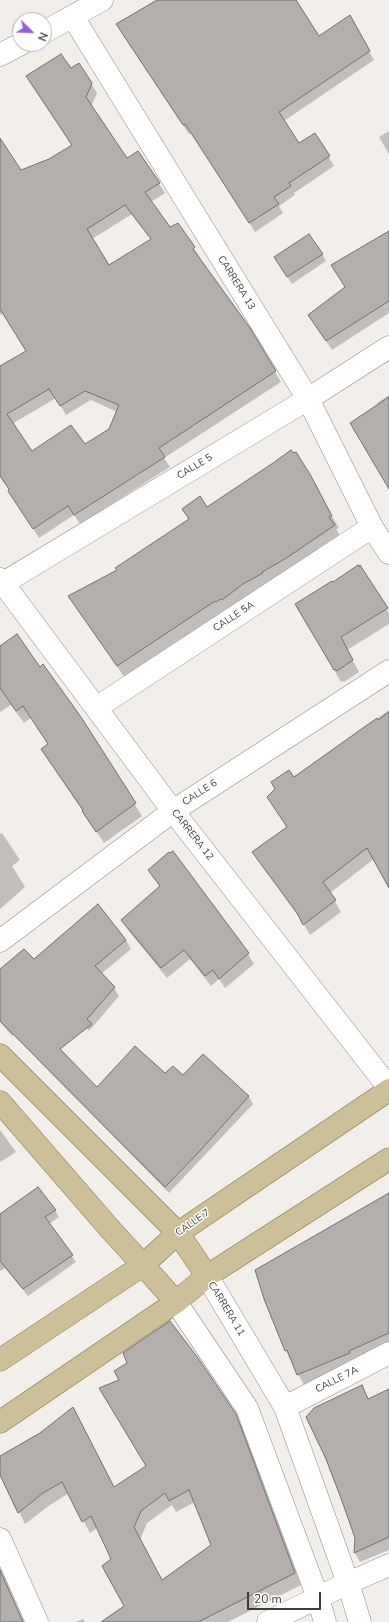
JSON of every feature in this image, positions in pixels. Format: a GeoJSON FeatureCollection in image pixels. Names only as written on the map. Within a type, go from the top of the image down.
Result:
{"type":"FeatureCollection","features":[{"type":"Feature","properties":{"kind":"main road","name":"CARRERA 11"},"geometry":{"type":"LineString","coordinates":[[0,1055],[178,1233],[206,1276]]}},
{"type":"Feature","properties":{"kind":"main road","name":"CALLE 7"},"geometry":{"type":"LineString","coordinates":[[0,1360],[143,1265],[178,1233],[389,1089]]}},
{"type":"Feature","properties":{"kind":"main road"},"geometry":{"type":"LineString","coordinates":[[0,1102],[110,1229],[176,1302]]}},
{"type":"Feature","properties":{"kind":"main road"},"geometry":{"type":"LineString","coordinates":[[0,1422],[176,1302],[206,1276],[389,1159]]}},
{"type":"Feature","properties":{"kind":"street"},"geometry":{"type":"LineString","coordinates":[[52,28],[102,0]]}},
{"type":"Feature","properties":{"kind":"street","name":"CARRERA 13"},"geometry":{"type":"LineString","coordinates":[[73,17],[308,399],[372,527],[389,553]]}},
{"type":"Feature","properties":{"kind":"street"},"geometry":{"type":"LineString","coordinates":[[0,54],[12,48]]}},
{"type":"Feature","properties":{"kind":"street","name":"CALLE 5"},"geometry":{"type":"LineString","coordinates":[[1,582],[308,399],[389,348]]}},
{"type":"Feature","properties":{"kind":"street","name":"CALLE 5A"},"geometry":{"type":"LineString","coordinates":[[96,708],[372,527]]}},
{"type":"Feature","properties":{"kind":"street","name":"CARRERA 12"},"geometry":{"type":"LineString","coordinates":[[1,582],[173,811],[389,1089]]}},
{"type":"Feature","properties":{"kind":"street","name":"CALLE 6"},"geometry":{"type":"LineString","coordinates":[[0,941],[173,811],[389,671]]}},
{"type":"Feature","properties":{"kind":"street","name":"CARRERA 11"},"geometry":{"type":"LineString","coordinates":[[206,1276],[285,1407],[348,1583],[360,1622]]}},
{"type":"Feature","properties":{"kind":"street"},"geometry":{"type":"LineString","coordinates":[[176,1302],[247,1408],[326,1622]]}},
{"type":"Feature","properties":{"kind":"street","name":"CALLE 7A"},"geometry":{"type":"LineString","coordinates":[[285,1407],[389,1353]]}},
{"type":"Feature","properties":{"kind":"street"},"geometry":{"type":"LineString","coordinates":[[0,1539],[37,1622]]}},
{"type":"Feature","properties":{"kind":"street"},"geometry":{"type":"LineString","coordinates":[[268,1622],[389,1565]]}},
{"type":"Feature","properties":{"kind":"building"},"geometry":{"type":"Polygon","coordinates":[[[157,0],[296,0],[319,36],[350,15],[370,51],[279,112],[299,143],[315,133],[330,156],[289,183],[291,186],[274,197],[279,204],[249,223],[185,124],[183,125],[116,24],[157,0]]]}},
{"type":"Feature","properties":{"kind":"building"},"geometry":{"type":"Polygon","coordinates":[[[61,54],[71,68],[79,63],[92,83],[86,97],[127,158],[138,151],[160,183],[145,192],[170,227],[178,223],[195,247],[193,249],[250,328],[276,371],[159,448],[165,457],[74,515],[68,506],[33,529],[0,476],[0,366],[26,351],[0,309],[0,138],[21,170],[49,159],[72,145],[26,76],[61,54]],[[125,205],[87,229],[109,265],[151,239],[125,205]],[[49,389],[7,414],[32,451],[71,425],[85,444],[109,429],[119,405],[85,391],[60,406],[49,389]]]}},
{"type":"Feature","properties":{"kind":"building"},"geometry":{"type":"Polygon","coordinates":[[[389,231],[389,301],[326,341],[308,315],[345,287],[331,265],[389,231]]]}},
{"type":"Feature","properties":{"kind":"building"},"geometry":{"type":"Polygon","coordinates":[[[309,234],[323,254],[287,277],[274,257],[309,234]]]}},
{"type":"Feature","properties":{"kind":"building"},"geometry":{"type":"Polygon","coordinates":[[[389,397],[389,489],[350,423],[389,397]]]}},
{"type":"Feature","properties":{"kind":"building"},"geometry":{"type":"Polygon","coordinates":[[[291,450],[293,453],[296,452],[311,476],[332,516],[329,517],[335,525],[285,559],[243,584],[222,600],[215,601],[117,666],[68,596],[117,570],[115,568],[189,519],[182,509],[200,496],[207,507],[291,450]]]}},
{"type":"Feature","properties":{"kind":"building"},"geometry":{"type":"Polygon","coordinates":[[[358,565],[359,567],[360,565],[388,608],[341,637],[353,660],[337,671],[335,669],[334,670],[295,604],[332,581],[333,582],[358,565]]]}},
{"type":"Feature","properties":{"kind":"building"},"geometry":{"type":"Polygon","coordinates":[[[17,634],[40,667],[43,664],[81,717],[136,803],[96,832],[82,811],[83,810],[41,749],[48,744],[23,706],[16,711],[0,688],[0,646],[17,634]]]}},
{"type":"Feature","properties":{"kind":"building"},"geometry":{"type":"Polygon","coordinates":[[[389,712],[389,888],[367,848],[323,882],[336,900],[303,925],[297,913],[252,852],[287,827],[267,797],[275,789],[271,782],[289,770],[294,777],[377,718],[378,720],[389,712]]]}},
{"type":"Feature","properties":{"kind":"building"},"geometry":{"type":"Polygon","coordinates":[[[173,851],[249,953],[219,979],[213,970],[205,976],[184,950],[161,968],[121,920],[160,886],[148,870],[169,852],[170,853],[173,851]]]}},
{"type":"Feature","properties":{"kind":"building"},"geometry":{"type":"Polygon","coordinates":[[[98,904],[126,940],[95,966],[115,987],[87,1019],[92,1024],[60,1049],[97,1087],[135,1046],[165,1073],[173,1066],[183,1075],[203,1054],[249,1096],[199,1152],[165,1187],[0,1021],[0,969],[24,949],[34,959],[98,904]]]}},
{"type":"Feature","properties":{"kind":"building"},"geometry":{"type":"Polygon","coordinates":[[[38,1187],[56,1210],[45,1217],[73,1255],[23,1289],[0,1261],[0,1214],[38,1187]]]}},
{"type":"Feature","properties":{"kind":"building"},"geometry":{"type":"Polygon","coordinates":[[[389,1193],[389,1333],[349,1351],[350,1353],[297,1375],[287,1350],[285,1351],[264,1299],[255,1270],[389,1193]]]}},
{"type":"Feature","properties":{"kind":"building"},"geometry":{"type":"Polygon","coordinates":[[[170,1321],[198,1358],[236,1414],[295,1573],[198,1622],[101,1622],[124,1606],[102,1566],[111,1559],[91,1516],[82,1522],[62,1482],[43,1493],[18,1513],[0,1475],[0,1456],[40,1433],[73,1407],[114,1487],[146,1466],[99,1388],[119,1380],[114,1371],[127,1363],[123,1353],[170,1321]],[[189,1490],[169,1501],[165,1493],[141,1511],[134,1527],[162,1580],[211,1545],[189,1490]]]}},
{"type":"Feature","properties":{"kind":"building"},"geometry":{"type":"Polygon","coordinates":[[[362,1385],[368,1399],[389,1389],[389,1537],[354,1553],[355,1538],[342,1501],[326,1459],[306,1417],[314,1408],[362,1385]]]}},
{"type":"Feature","properties":{"kind":"building"},"geometry":{"type":"Polygon","coordinates":[[[0,1570],[23,1622],[0,1622],[0,1570]]]}}]}
